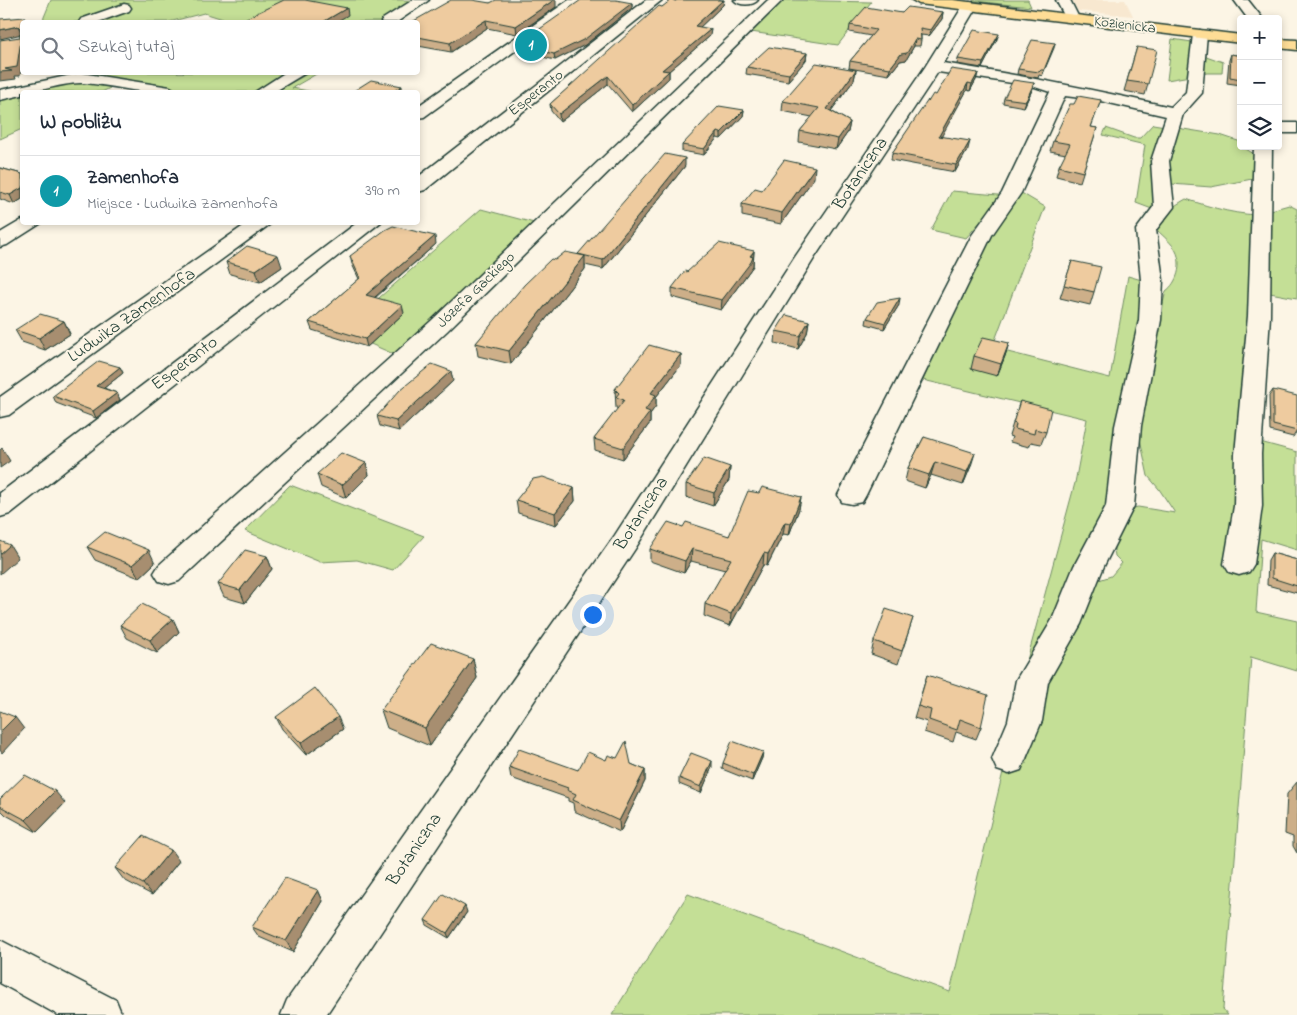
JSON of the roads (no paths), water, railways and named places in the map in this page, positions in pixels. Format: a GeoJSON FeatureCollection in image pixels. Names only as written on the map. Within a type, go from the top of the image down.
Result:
{"type":"FeatureCollection","features":[{"type":"Feature","properties":{"kind":"main road","name":"Kozienicka"},"geometry":{"type":"LineString","coordinates":[[919,0],[1237,39]]}},
{"type":"Feature","properties":{"kind":"main road"},"geometry":{"type":"LineString","coordinates":[[1282,43],[1297,45]]}},
{"type":"Feature","properties":{"kind":"street"},"geometry":{"type":"LineString","coordinates":[[391,20],[422,0]]}},
{"type":"Feature","properties":{"kind":"street"},"geometry":{"type":"LineString","coordinates":[[420,113],[578,0]]}},
{"type":"Feature","properties":{"kind":"street","name":"Esperanto"},"geometry":{"type":"LineString","coordinates":[[420,184],[655,0]]}},
{"type":"Feature","properties":{"kind":"street"},"geometry":{"type":"LineString","coordinates":[[741,0],[751,0]]}},
{"type":"Feature","properties":{"kind":"street","name":"Józefa Gackiego"},"geometry":{"type":"LineString","coordinates":[[169,573],[439,326],[776,0]]}},
{"type":"Feature","properties":{"kind":"street"},"geometry":{"type":"LineString","coordinates":[[1063,0],[1072,18]]}},
{"type":"Feature","properties":{"kind":"street"},"geometry":{"type":"LineString","coordinates":[[1241,0],[1253,15]]}},
{"type":"Feature","properties":{"kind":"street","name":"Botaniczna"},"geometry":{"type":"LineString","coordinates":[[302,1015],[625,542],[806,257],[933,67],[970,6]]}},
{"type":"Feature","properties":{"kind":"street"},"geometry":{"type":"LineString","coordinates":[[91,20],[124,8]]}},
{"type":"Feature","properties":{"kind":"street"},"geometry":{"type":"LineString","coordinates":[[1009,759],[1025,720],[1032,680],[1066,624],[1089,566],[1120,506],[1128,426],[1150,320],[1152,280],[1146,230],[1164,207],[1160,161],[1176,113],[1194,93],[1200,34]]}},
{"type":"Feature","properties":{"kind":"street"},"geometry":{"type":"LineString","coordinates":[[933,67],[1008,78],[1176,113]]}},
{"type":"Feature","properties":{"kind":"street"},"geometry":{"type":"LineString","coordinates":[[267,90],[294,75]]}},
{"type":"Feature","properties":{"kind":"street"},"geometry":{"type":"LineString","coordinates":[[24,90],[81,78],[157,90]]}},
{"type":"Feature","properties":{"kind":"street"},"geometry":{"type":"LineString","coordinates":[[852,495],[982,235],[1011,193],[1059,90]]}},
{"type":"Feature","properties":{"kind":"street"},"geometry":{"type":"LineString","coordinates":[[0,95],[20,91]]}},
{"type":"Feature","properties":{"kind":"street"},"geometry":{"type":"LineString","coordinates":[[1282,128],[1297,128]]}},
{"type":"Feature","properties":{"kind":"street"},"geometry":{"type":"LineString","coordinates":[[1239,564],[1248,506],[1248,454],[1259,316],[1263,150]]}},
{"type":"Feature","properties":{"kind":"street"},"geometry":{"type":"LineString","coordinates":[[0,241],[28,225]]}},
{"type":"Feature","properties":{"kind":"street","name":"Ludwika Zamenhofa"},"geometry":{"type":"LineString","coordinates":[[0,409],[260,225]]}},
{"type":"Feature","properties":{"kind":"street","name":"Esperanto"},"geometry":{"type":"LineString","coordinates":[[0,507],[367,225]]}},
{"type":"Feature","properties":{"kind":"street"},"geometry":{"type":"LineString","coordinates":[[0,960],[39,984],[101,1015]]}},
{"type":"Feature","properties":{"kind":"place","name":"Zamenhofa"},"geometry":{"type":"Point","coordinates":[531,45]}}]}
